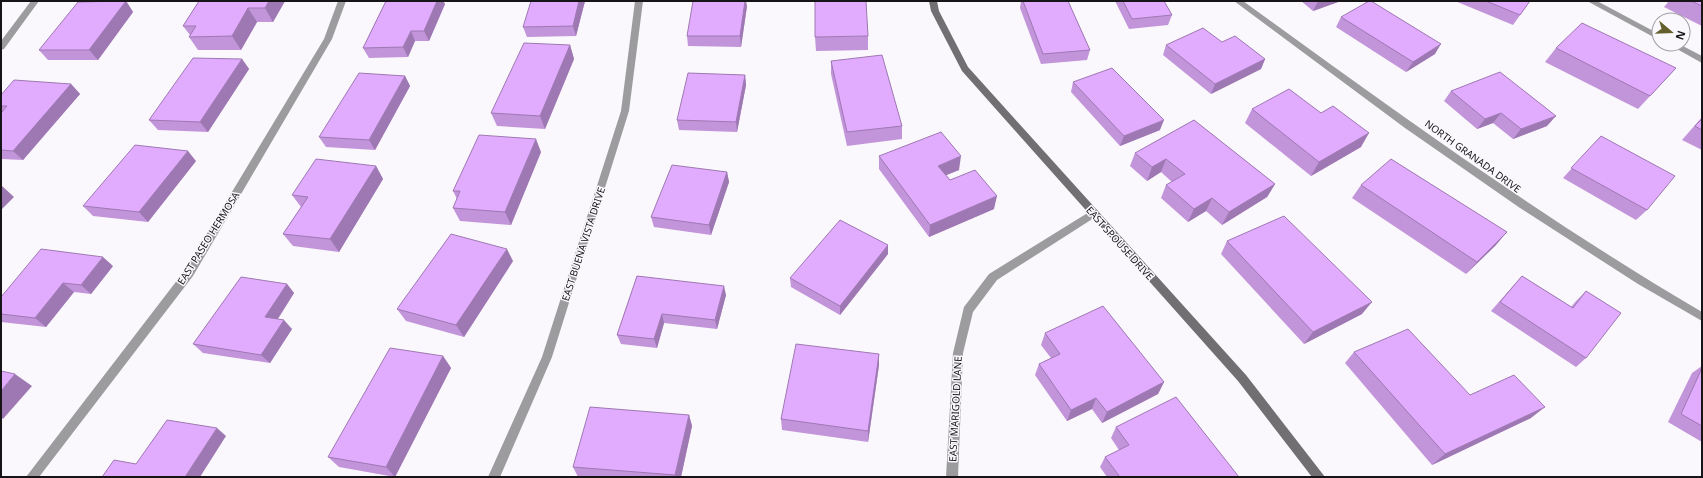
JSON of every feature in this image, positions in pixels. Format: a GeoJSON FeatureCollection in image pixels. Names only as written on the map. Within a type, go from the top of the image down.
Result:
{"type":"FeatureCollection","features":[{"type":"Feature","properties":{"kind":"main road","name":"EAST SPOUSE DRIVE"},"geometry":{"type":"LineString","coordinates":[[933,1],[935,11],[965,69],[1242,378],[1319,477]]}},
{"type":"Feature","properties":{"kind":"street"},"geometry":{"type":"LineString","coordinates":[[1,47],[35,1]]}},
{"type":"Feature","properties":{"kind":"street","name":"EAST PASEO HERMOSA"},"geometry":{"type":"LineString","coordinates":[[32,477],[189,273],[328,39],[342,1]]}},
{"type":"Feature","properties":{"kind":"street","name":"EAST BUENA VISTA DRIVE"},"geometry":{"type":"LineString","coordinates":[[494,477],[547,357],[625,111],[639,1]]}},
{"type":"Feature","properties":{"kind":"street","name":"NORTH GRANADA DRIVE"},"geometry":{"type":"LineString","coordinates":[[1238,1],[1529,210],[1647,285],[1702,317]]}},
{"type":"Feature","properties":{"kind":"street"},"geometry":{"type":"LineString","coordinates":[[1591,1],[1651,33]]}},
{"type":"Feature","properties":{"kind":"street"},"geometry":{"type":"LineString","coordinates":[[1687,52],[1702,60]]}},
{"type":"Feature","properties":{"kind":"street","name":"EAST MARIGOLD LANE"},"geometry":{"type":"LineString","coordinates":[[952,477],[958,353],[968,310],[994,277],[1094,214]]}},
{"type":"Feature","properties":{"kind":"building"},"geometry":{"type":"Polygon","coordinates":[[[126,1],[89,50],[39,50],[78,2],[126,1]]]}},
{"type":"Feature","properties":{"kind":"building"},"geometry":{"type":"Polygon","coordinates":[[[199,1],[269,1],[265,8],[248,8],[232,36],[189,37],[196,26],[183,26],[199,1]]]}},
{"type":"Feature","properties":{"kind":"building"},"geometry":{"type":"Polygon","coordinates":[[[386,1],[437,1],[424,31],[411,31],[403,47],[363,48],[386,1]]]}},
{"type":"Feature","properties":{"kind":"building"},"geometry":{"type":"Polygon","coordinates":[[[531,1],[579,1],[573,26],[523,27],[531,1]]]}},
{"type":"Feature","properties":{"kind":"building"},"geometry":{"type":"Polygon","coordinates":[[[693,1],[745,1],[740,36],[687,36],[693,1]]]}},
{"type":"Feature","properties":{"kind":"building"},"geometry":{"type":"Polygon","coordinates":[[[815,1],[866,1],[868,36],[815,37],[815,1]]]}},
{"type":"Feature","properties":{"kind":"building"},"geometry":{"type":"Polygon","coordinates":[[[1023,1],[1068,1],[1090,50],[1043,54],[1023,1]]]}},
{"type":"Feature","properties":{"kind":"building"},"geometry":{"type":"Polygon","coordinates":[[[1123,1],[1164,1],[1172,15],[1132,19],[1123,1]]]}},
{"type":"Feature","properties":{"kind":"building"},"geometry":{"type":"Polygon","coordinates":[[[1369,1],[1441,44],[1413,62],[1341,17],[1369,1]]]}},
{"type":"Feature","properties":{"kind":"building"},"geometry":{"type":"Polygon","coordinates":[[[1486,1],[1530,1],[1520,15],[1486,1]]]}},
{"type":"Feature","properties":{"kind":"building"},"geometry":{"type":"Polygon","coordinates":[[[1691,1],[1702,1],[1702,6],[1691,1]]]}},
{"type":"Feature","properties":{"kind":"building"},"geometry":{"type":"Polygon","coordinates":[[[1582,23],[1676,68],[1650,96],[1556,48],[1582,23]]]}},
{"type":"Feature","properties":{"kind":"building"},"geometry":{"type":"Polygon","coordinates":[[[1203,28],[1222,42],[1235,36],[1265,59],[1215,84],[1166,45],[1203,28]]]}},
{"type":"Feature","properties":{"kind":"building"},"geometry":{"type":"Polygon","coordinates":[[[524,43],[570,45],[540,116],[491,113],[524,43]]]}},
{"type":"Feature","properties":{"kind":"building"},"geometry":{"type":"Polygon","coordinates":[[[882,55],[902,126],[847,132],[831,61],[882,55]]]}},
{"type":"Feature","properties":{"kind":"building"},"geometry":{"type":"Polygon","coordinates":[[[193,58],[242,59],[200,122],[149,120],[193,58]]]}},
{"type":"Feature","properties":{"kind":"building"},"geometry":{"type":"Polygon","coordinates":[[[1112,68],[1164,120],[1124,136],[1073,82],[1112,68]]]}},
{"type":"Feature","properties":{"kind":"building"},"geometry":{"type":"Polygon","coordinates":[[[1500,72],[1556,116],[1521,129],[1501,113],[1485,119],[1451,91],[1500,72]]]}},
{"type":"Feature","properties":{"kind":"building"},"geometry":{"type":"Polygon","coordinates":[[[359,73],[405,76],[369,140],[319,137],[359,73]]]}},
{"type":"Feature","properties":{"kind":"building"},"geometry":{"type":"Polygon","coordinates":[[[688,73],[745,75],[736,122],[677,120],[688,73]]]}},
{"type":"Feature","properties":{"kind":"building"},"geometry":{"type":"Polygon","coordinates":[[[14,80],[71,84],[13,151],[1,150],[1,113],[7,106],[1,106],[1,95],[14,80]]]}},
{"type":"Feature","properties":{"kind":"building"},"geometry":{"type":"Polygon","coordinates":[[[1289,89],[1321,113],[1333,106],[1369,133],[1319,162],[1252,109],[1289,89]]]}},
{"type":"Feature","properties":{"kind":"building"},"geometry":{"type":"Polygon","coordinates":[[[1702,119],[1702,130],[1695,126],[1702,119]]]}},
{"type":"Feature","properties":{"kind":"building"},"geometry":{"type":"Polygon","coordinates":[[[1194,120],[1275,184],[1229,212],[1212,198],[1194,209],[1166,185],[1185,174],[1166,159],[1152,167],[1135,153],[1194,120]]]}},
{"type":"Feature","properties":{"kind":"building"},"geometry":{"type":"Polygon","coordinates":[[[941,132],[961,156],[938,166],[950,180],[975,170],[997,196],[930,225],[879,156],[941,132]]]}},
{"type":"Feature","properties":{"kind":"building"},"geometry":{"type":"Polygon","coordinates":[[[479,135],[536,139],[505,212],[453,208],[460,191],[453,191],[479,135]]]}},
{"type":"Feature","properties":{"kind":"building"},"geometry":{"type":"Polygon","coordinates":[[[1601,136],[1675,176],[1647,210],[1571,168],[1601,136]]]}},
{"type":"Feature","properties":{"kind":"building"},"geometry":{"type":"Polygon","coordinates":[[[135,145],[188,151],[139,212],[83,206],[135,145]]]}},
{"type":"Feature","properties":{"kind":"building"},"geometry":{"type":"Polygon","coordinates":[[[316,159],[376,166],[330,239],[283,234],[308,197],[292,195],[316,159]]]}},
{"type":"Feature","properties":{"kind":"building"},"geometry":{"type":"Polygon","coordinates":[[[1391,159],[1507,232],[1477,262],[1361,185],[1391,159]]]}},
{"type":"Feature","properties":{"kind":"building"},"geometry":{"type":"Polygon","coordinates":[[[672,165],[727,172],[709,225],[651,217],[672,165]]]}},
{"type":"Feature","properties":{"kind":"building"},"geometry":{"type":"Polygon","coordinates":[[[1284,216],[1372,302],[1313,332],[1227,241],[1284,216]]]}},
{"type":"Feature","properties":{"kind":"building"},"geometry":{"type":"Polygon","coordinates":[[[840,220],[888,245],[840,306],[790,278],[840,220]]]}},
{"type":"Feature","properties":{"kind":"building"},"geometry":{"type":"Polygon","coordinates":[[[451,234],[507,249],[456,325],[397,309],[451,234]]]}},
{"type":"Feature","properties":{"kind":"building"},"geometry":{"type":"Polygon","coordinates":[[[41,249],[103,257],[81,285],[63,283],[35,318],[1,314],[1,297],[41,249]]]}},
{"type":"Feature","properties":{"kind":"building"},"geometry":{"type":"Polygon","coordinates":[[[637,276],[724,286],[715,320],[662,314],[654,339],[617,335],[637,276]]]}},
{"type":"Feature","properties":{"kind":"building"},"geometry":{"type":"Polygon","coordinates":[[[1522,276],[1573,308],[1586,291],[1621,313],[1586,358],[1500,302],[1522,276]]]}},
{"type":"Feature","properties":{"kind":"building"},"geometry":{"type":"Polygon","coordinates":[[[241,277],[287,284],[265,317],[284,320],[261,355],[193,344],[241,277]]]}},
{"type":"Feature","properties":{"kind":"building"},"geometry":{"type":"Polygon","coordinates":[[[1103,306],[1164,382],[1107,412],[1096,398],[1071,410],[1039,364],[1060,354],[1045,333],[1103,306]]]}},
{"type":"Feature","properties":{"kind":"building"},"geometry":{"type":"Polygon","coordinates":[[[1408,329],[1470,395],[1514,375],[1545,407],[1445,454],[1354,352],[1408,329]]]}},
{"type":"Feature","properties":{"kind":"building"},"geometry":{"type":"Polygon","coordinates":[[[796,344],[879,354],[868,431],[781,419],[796,344]]]}},
{"type":"Feature","properties":{"kind":"building"},"geometry":{"type":"Polygon","coordinates":[[[390,348],[443,356],[386,467],[328,457],[390,348]]]}},
{"type":"Feature","properties":{"kind":"building"},"geometry":{"type":"Polygon","coordinates":[[[1702,368],[1702,426],[1681,414],[1702,368]]]}},
{"type":"Feature","properties":{"kind":"building"},"geometry":{"type":"Polygon","coordinates":[[[1,371],[15,374],[1,391],[1,371]]]}},
{"type":"Feature","properties":{"kind":"building"},"geometry":{"type":"Polygon","coordinates":[[[1176,397],[1239,477],[1120,477],[1105,457],[1129,445],[1116,427],[1176,397]]]}},
{"type":"Feature","properties":{"kind":"building"},"geometry":{"type":"Polygon","coordinates":[[[590,407],[689,415],[675,475],[573,467],[590,407]]]}},
{"type":"Feature","properties":{"kind":"building"},"geometry":{"type":"Polygon","coordinates":[[[167,420],[217,428],[185,477],[102,477],[114,460],[136,464],[167,420]]]}}]}
